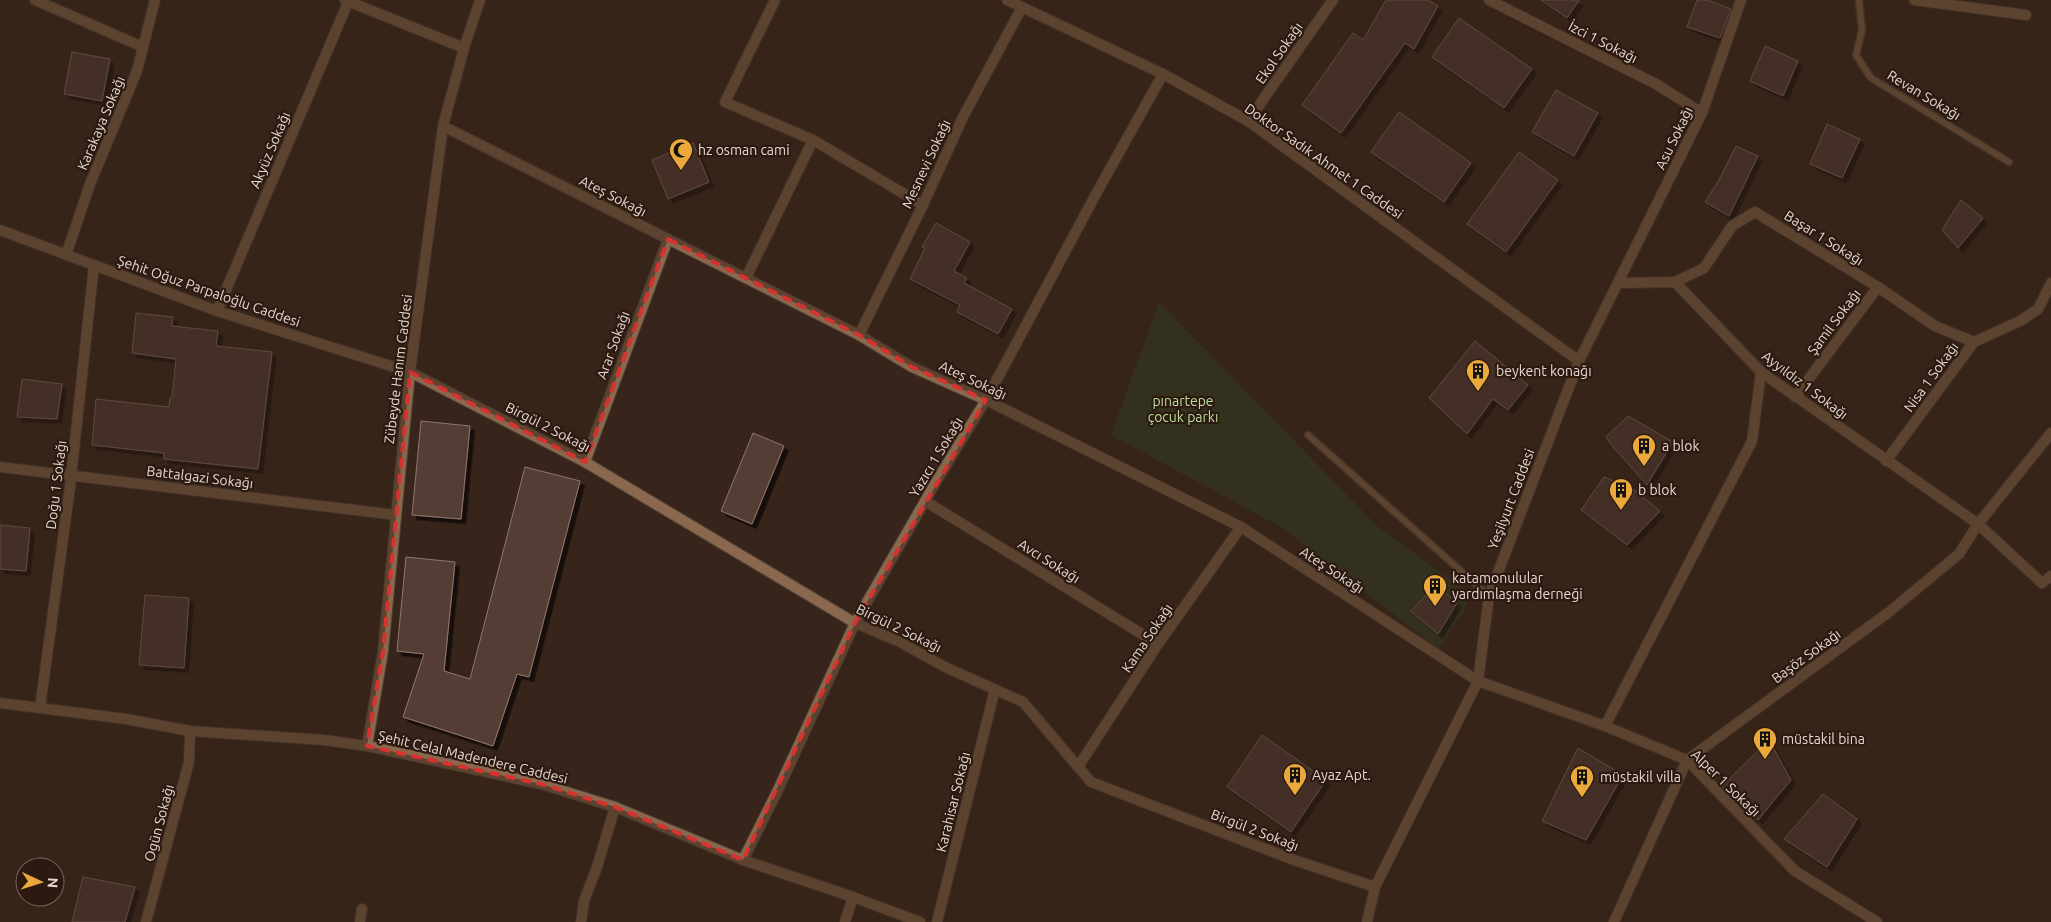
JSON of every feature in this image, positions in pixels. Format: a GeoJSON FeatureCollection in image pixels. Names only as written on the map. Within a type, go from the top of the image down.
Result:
{"type":"FeatureCollection","features":[{"type":"Feature","properties":{"kind":"street"},"geometry":{"type":"LineString","coordinates":[[35,0],[143,47]]}},
{"type":"Feature","properties":{"kind":"street","name":"Karakaya Sokağı"},"geometry":{"type":"LineString","coordinates":[[66,255],[90,184],[137,71],[155,0]]}},
{"type":"Feature","properties":{"kind":"street","name":"Zübeyde Hanım Caddesi"},"geometry":{"type":"LineString","coordinates":[[367,746],[383,651],[410,372],[443,126],[464,48],[480,0]]}},
{"type":"Feature","properties":{"kind":"street"},"geometry":{"type":"LineString","coordinates":[[775,0],[725,102],[813,140],[923,205]]}},
{"type":"Feature","properties":{"kind":"street","name":"Doktor Sadık Ahmet 1 Caddesi"},"geometry":{"type":"LineString","coordinates":[[1007,0],[1163,74],[1248,121],[1579,361]]}},
{"type":"Feature","properties":{"kind":"street","name":"Ekol Sokağı"},"geometry":{"type":"LineString","coordinates":[[1248,121],[1333,0]]}},
{"type":"Feature","properties":{"kind":"street","name":"İzci 1 Sokağı"},"geometry":{"type":"LineString","coordinates":[[1490,0],[1656,84],[1702,113]]}},
{"type":"Feature","properties":{"kind":"street","name":"Asu Sokağı"},"geometry":{"type":"LineString","coordinates":[[1618,283],[1702,113],[1740,0]]}},
{"type":"Feature","properties":{"kind":"street"},"geometry":{"type":"LineString","coordinates":[[1914,0],[2026,15]]}},
{"type":"Feature","properties":{"kind":"street"},"geometry":{"type":"LineString","coordinates":[[348,1],[464,48]]}},
{"type":"Feature","properties":{"kind":"street","name":"Akyüz Sokağı"},"geometry":{"type":"LineString","coordinates":[[216,311],[348,1]]}},
{"type":"Feature","properties":{"kind":"street","name":"Mesnevi Sokağı"},"geometry":{"type":"LineString","coordinates":[[859,335],[923,205],[963,117],[1022,7]]}},
{"type":"Feature","properties":{"kind":"street","name":"Yazıcı 1 Sokağı"},"geometry":{"type":"LineString","coordinates":[[743,860],[778,790],[855,623],[986,400],[1097,192],[1163,74]]}},
{"type":"Feature","properties":{"kind":"street","name":"Ateş Sokağı"},"geometry":{"type":"LineString","coordinates":[[443,126],[859,335],[912,367],[986,400],[1242,528],[1478,681]]}},
{"type":"Feature","properties":{"kind":"street"},"geometry":{"type":"LineString","coordinates":[[746,278],[813,140]]}},
{"type":"Feature","properties":{"kind":"street","name":"Başar 1 Sokağı"},"geometry":{"type":"LineString","coordinates":[[1675,282],[1704,268],[1732,226],[1756,212],[1878,287],[1935,326],[1974,342]]}},
{"type":"Feature","properties":{"kind":"street","name":"Şehit Oğuz Parpaloğlu Caddesi"},"geometry":{"type":"LineString","coordinates":[[0,230],[216,311],[410,372]]}},
{"type":"Feature","properties":{"kind":"street","name":"Arar Sokağı"},"geometry":{"type":"LineString","coordinates":[[585,462],[668,239]]}},
{"type":"Feature","properties":{"kind":"street","name":"Doğu 1 Sokağı"},"geometry":{"type":"LineString","coordinates":[[40,708],[72,476],[94,265]]}},
{"type":"Feature","properties":{"kind":"street"},"geometry":{"type":"LineString","coordinates":[[1618,283],[1675,282]]}},
{"type":"Feature","properties":{"kind":"street","name":"Ayyıldız 1 Sokağı"},"geometry":{"type":"LineString","coordinates":[[1675,282],[1761,372],[1978,524],[2042,583],[2051,576]]}},
{"type":"Feature","properties":{"kind":"street","name":"Yeşilyurt Caddesi"},"geometry":{"type":"LineString","coordinates":[[1367,922],[1376,887],[1478,681],[1489,596],[1579,361],[1618,283]]}},
{"type":"Feature","properties":{"kind":"street","name":"Nisa 1 Sokağı"},"geometry":{"type":"LineString","coordinates":[[1886,461],[1974,342],[2020,321],[2038,309],[2051,283]]}},
{"type":"Feature","properties":{"kind":"street","name":"Şamil Sokağı"},"geometry":{"type":"LineString","coordinates":[[1795,397],[1878,287]]}},
{"type":"Feature","properties":{"kind":"street","name":"Birgül 2 Sokağı"},"geometry":{"type":"LineString","coordinates":[[410,372],[585,462],[855,623],[900,642],[945,667],[1023,702],[1091,782],[1294,860],[1376,887]]}},
{"type":"Feature","properties":{"kind":"street"},"geometry":{"type":"LineString","coordinates":[[1605,726],[1752,441],[1761,372]]}},
{"type":"Feature","properties":{"kind":"street","name":"Başöz Sokağı"},"geometry":{"type":"LineString","coordinates":[[1614,922],[1687,760],[1889,612],[1959,554],[1978,524],[2051,433]]}},
{"type":"Feature","properties":{"kind":"street","name":"Battalgazi Sokağı"},"geometry":{"type":"LineString","coordinates":[[0,467],[396,514]]}},
{"type":"Feature","properties":{"kind":"street","name":"Avcı Sokağı"},"geometry":{"type":"LineString","coordinates":[[925,501],[1158,644]]}},
{"type":"Feature","properties":{"kind":"street","name":"Kama Sokağı"},"geometry":{"type":"LineString","coordinates":[[1078,767],[1158,644],[1242,528]]}},
{"type":"Feature","properties":{"kind":"street","name":"Alper 1 Sokağı"},"geometry":{"type":"LineString","coordinates":[[1478,681],[1605,726],[1687,760],[1795,871],[1877,922]]}},
{"type":"Feature","properties":{"kind":"street","name":"Karahisar Sokağı"},"geometry":{"type":"LineString","coordinates":[[937,922],[995,689]]}},
{"type":"Feature","properties":{"kind":"street","name":"Şehit Celal Madendere Caddesi"},"geometry":{"type":"LineString","coordinates":[[0,703],[126,719],[190,731],[324,740],[367,746],[541,784],[615,807],[743,860],[920,922]]}},
{"type":"Feature","properties":{"kind":"street","name":"Ogün Sokağı"},"geometry":{"type":"LineString","coordinates":[[146,922],[190,762],[190,731]]}},
{"type":"Feature","properties":{"kind":"street"},"geometry":{"type":"LineString","coordinates":[[580,922],[584,901],[598,867],[615,807]]}},
{"type":"Feature","properties":{"kind":"street"},"geometry":{"type":"LineString","coordinates":[[845,922],[853,897]]}},
{"type":"Feature","properties":{"kind":"street"},"geometry":{"type":"LineString","coordinates":[[360,922],[362,909]]}},
{"type":"Feature","properties":{"kind":"lane","name":"Revan Sokağı"},"geometry":{"type":"LineString","coordinates":[[1859,0],[1862,30],[1856,55],[1871,78],[2009,162]]}},
{"type":"Feature","properties":{"kind":"lane"},"geometry":{"type":"LineString","coordinates":[[1308,435],[1489,596]]}},
{"type":"Feature","properties":{"kind":"highlighted area"},"geometry":{"type":"Polygon","coordinates":[[[668,239],[859,335],[912,367],[986,400],[855,623],[743,860],[615,807],[541,784],[367,746],[383,651],[410,372],[585,462],[668,239]]]}},
{"type":"Feature","properties":{"kind":"green space","name":"pınartepe çocuk parkı"},"geometry":{"type":"Polygon","coordinates":[[[1159,302],[1377,526],[1454,582],[1468,596],[1465,609],[1439,649],[1281,527],[1111,435],[1159,302]]]}},
{"type":"Feature","properties":{"kind":"building"},"geometry":{"type":"Polygon","coordinates":[[[1386,0],[1428,0],[1438,6],[1414,49],[1405,43],[1341,133],[1302,105],[1353,33],[1363,40],[1386,0]]]}},
{"type":"Feature","properties":{"kind":"building"},"geometry":{"type":"Polygon","coordinates":[[[1541,0],[1579,0],[1567,18],[1541,0]]]}},
{"type":"Feature","properties":{"kind":"building"},"geometry":{"type":"Polygon","coordinates":[[[1697,0],[1707,0],[1731,9],[1720,38],[1687,27],[1697,0]]]}},
{"type":"Feature","properties":{"kind":"building"},"geometry":{"type":"Polygon","coordinates":[[[1459,18],[1532,69],[1504,108],[1432,57],[1459,18]]]}},
{"type":"Feature","properties":{"kind":"building"},"geometry":{"type":"Polygon","coordinates":[[[1765,46],[1798,61],[1783,96],[1750,81],[1765,46]]]}},
{"type":"Feature","properties":{"kind":"building"},"geometry":{"type":"Polygon","coordinates":[[[72,52],[110,59],[102,101],[64,94],[72,52]]]}},
{"type":"Feature","properties":{"kind":"building"},"geometry":{"type":"Polygon","coordinates":[[[1556,90],[1598,113],[1574,156],[1532,132],[1556,90]]]}},
{"type":"Feature","properties":{"kind":"building"},"geometry":{"type":"Polygon","coordinates":[[[1399,112],[1471,163],[1444,202],[1371,152],[1399,112]]]}},
{"type":"Feature","properties":{"kind":"building"},"geometry":{"type":"Polygon","coordinates":[[[1827,124],[1860,139],[1842,178],[1810,164],[1827,124]]]}},
{"type":"Feature","properties":{"kind":"building","name":"hz osman cami"},"geometry":{"type":"Polygon","coordinates":[[[693,143],[709,182],[668,199],[652,160],[693,143]]]}},
{"type":"Feature","properties":{"kind":"building"},"geometry":{"type":"Polygon","coordinates":[[[1736,146],[1758,156],[1729,216],[1705,202],[1719,180],[1736,146]]]}},
{"type":"Feature","properties":{"kind":"building"},"geometry":{"type":"Polygon","coordinates":[[[1519,152],[1558,180],[1506,252],[1467,224],[1519,152]]]}},
{"type":"Feature","properties":{"kind":"building"},"geometry":{"type":"Polygon","coordinates":[[[1961,200],[1983,218],[1958,248],[1942,230],[1961,200]]]}},
{"type":"Feature","properties":{"kind":"building"},"geometry":{"type":"Polygon","coordinates":[[[936,223],[970,242],[954,271],[967,278],[964,283],[1012,309],[998,334],[957,312],[960,305],[910,279],[925,248],[922,247],[936,223]]]}},
{"type":"Feature","properties":{"kind":"building"},"geometry":{"type":"Polygon","coordinates":[[[136,313],[173,317],[172,326],[218,331],[216,346],[272,352],[258,469],[164,459],[164,453],[92,445],[96,399],[169,407],[170,398],[172,398],[176,359],[132,353],[136,313]]]}},
{"type":"Feature","properties":{"kind":"building","name":"beykent konağı"},"geometry":{"type":"Polygon","coordinates":[[[1475,341],[1528,385],[1508,410],[1493,399],[1467,434],[1429,398],[1475,341]]]}},
{"type":"Feature","properties":{"kind":"building"},"geometry":{"type":"Polygon","coordinates":[[[22,379],[62,384],[57,419],[17,417],[22,379]]]}},
{"type":"Feature","properties":{"kind":"building","name":"a blok"},"geometry":{"type":"Polygon","coordinates":[[[1628,416],[1673,442],[1647,485],[1606,437],[1628,416]]]}},
{"type":"Feature","properties":{"kind":"building"},"geometry":{"type":"Polygon","coordinates":[[[421,421],[470,426],[461,519],[412,515],[421,421]]]}},
{"type":"Feature","properties":{"kind":"building"},"geometry":{"type":"Polygon","coordinates":[[[753,433],[784,446],[752,524],[721,511],[753,433]]]}},
{"type":"Feature","properties":{"kind":"building"},"geometry":{"type":"Polygon","coordinates":[[[525,467],[580,481],[529,677],[517,674],[493,746],[403,717],[424,654],[397,651],[406,557],[455,562],[444,671],[470,679],[525,467]]]}},
{"type":"Feature","properties":{"kind":"building","name":"b blok"},"geometry":{"type":"Polygon","coordinates":[[[1604,477],[1636,491],[1660,511],[1627,545],[1581,510],[1604,477]]]}},
{"type":"Feature","properties":{"kind":"building"},"geometry":{"type":"Polygon","coordinates":[[[0,525],[30,528],[26,571],[0,569],[0,525]]]}},
{"type":"Feature","properties":{"kind":"building","name":"katamonulular yardımlaşma derneği"},"geometry":{"type":"Polygon","coordinates":[[[1436,585],[1457,603],[1438,634],[1411,611],[1436,585]]]}},
{"type":"Feature","properties":{"kind":"building"},"geometry":{"type":"Polygon","coordinates":[[[145,595],[189,598],[184,668],[139,665],[145,595]]]}},
{"type":"Feature","properties":{"kind":"building"},"geometry":{"type":"Polygon","coordinates":[[[1262,735],[1326,780],[1291,832],[1227,787],[1262,735]]]}},
{"type":"Feature","properties":{"kind":"building","name":"müstakil bina"},"geometry":{"type":"Polygon","coordinates":[[[1769,740],[1791,780],[1758,820],[1722,786],[1769,740]]]}},
{"type":"Feature","properties":{"kind":"building","name":"müstakil villa"},"geometry":{"type":"Polygon","coordinates":[[[1578,748],[1623,775],[1586,840],[1542,821],[1578,748]]]}},
{"type":"Feature","properties":{"kind":"building"},"geometry":{"type":"Polygon","coordinates":[[[1823,794],[1857,819],[1827,867],[1784,839],[1823,794]]]}},
{"type":"Feature","properties":{"kind":"building"},"geometry":{"type":"Polygon","coordinates":[[[83,877],[135,887],[125,922],[72,922],[83,877]]]}},
{"type":"Feature","properties":{"kind":"place","name":"hz osman cami"},"geometry":{"type":"Point","coordinates":[681,171]}},
{"type":"Feature","properties":{"kind":"place","name":"beykent konağı"},"geometry":{"type":"Point","coordinates":[1478,392]}},
{"type":"Feature","properties":{"kind":"place","name":"a blok"},"geometry":{"type":"Point","coordinates":[1644,467]}},
{"type":"Feature","properties":{"kind":"place","name":"b blok"},"geometry":{"type":"Point","coordinates":[1621,511]}},
{"type":"Feature","properties":{"kind":"place","name":"katamonulular yardımlaşma derneği"},"geometry":{"type":"Point","coordinates":[1435,607]}},
{"type":"Feature","properties":{"kind":"place","name":"müstakil bina"},"geometry":{"type":"Point","coordinates":[1765,760]}},
{"type":"Feature","properties":{"kind":"place","name":"Ayaz Apt."},"geometry":{"type":"Point","coordinates":[1295,796]}},
{"type":"Feature","properties":{"kind":"place","name":"müstakil villa"},"geometry":{"type":"Point","coordinates":[1582,798]}}]}
